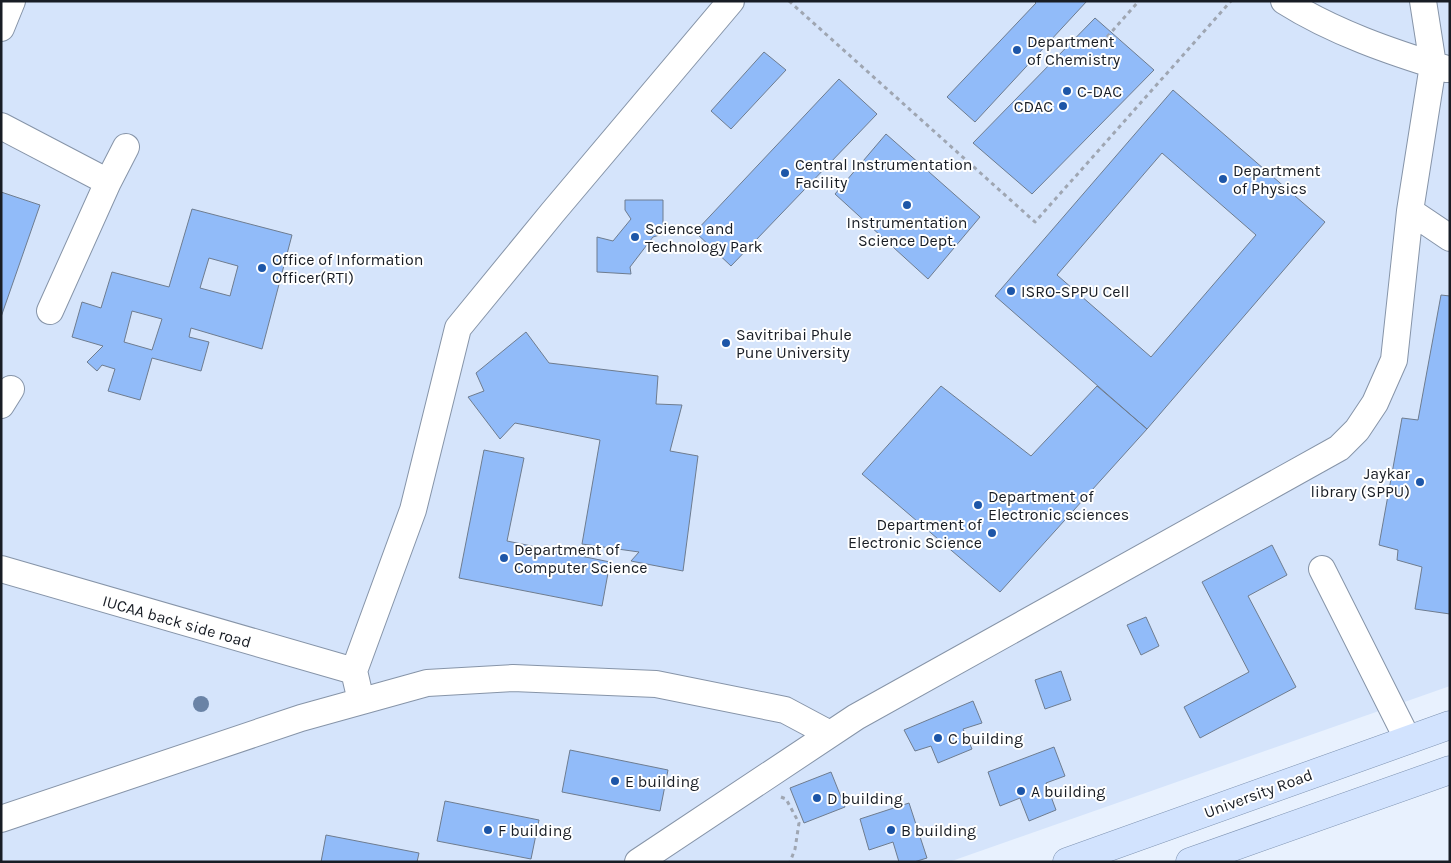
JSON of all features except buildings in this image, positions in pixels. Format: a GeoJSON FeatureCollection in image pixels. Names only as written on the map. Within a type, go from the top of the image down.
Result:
{"type":"FeatureCollection","features":[{"type":"Feature","properties":{"kind":"main road","name":"University Road"},"geometry":{"type":"LineString","coordinates":[[1067,862],[1450,725]]}},
{"type":"Feature","properties":{"kind":"main road"},"geometry":{"type":"LineString","coordinates":[[1190,862],[1450,770]]}},
{"type":"Feature","properties":{"kind":"lane"},"geometry":{"type":"LineString","coordinates":[[1,28],[12,1]]}},
{"type":"Feature","properties":{"kind":"lane"},"geometry":{"type":"LineString","coordinates":[[361,701],[354,672],[413,510],[458,328],[731,1]]}},
{"type":"Feature","properties":{"kind":"lane"},"geometry":{"type":"LineString","coordinates":[[1284,1],[1333,28],[1441,67]]}},
{"type":"Feature","properties":{"kind":"lane"},"geometry":{"type":"LineString","coordinates":[[638,862],[856,717],[1339,448],[1357,430],[1375,403],[1394,360],[1410,211],[1441,67],[1424,1]]}},
{"type":"Feature","properties":{"kind":"lane"},"geometry":{"type":"LineString","coordinates":[[1,126],[108,182]]}},
{"type":"Feature","properties":{"kind":"lane"},"geometry":{"type":"LineString","coordinates":[[50,311],[108,182],[126,147]]}},
{"type":"Feature","properties":{"kind":"lane"},"geometry":{"type":"LineString","coordinates":[[1410,211],[1450,238]]}},
{"type":"Feature","properties":{"kind":"lane","name":"IUCAA back side road"},"geometry":{"type":"LineString","coordinates":[[1,569],[354,672]]}},
{"type":"Feature","properties":{"kind":"lane"},"geometry":{"type":"LineString","coordinates":[[1322,570],[1408,740]]}},
{"type":"Feature","properties":{"kind":"lane"},"geometry":{"type":"LineString","coordinates":[[1,819],[292,721],[427,683],[513,678],[656,684],[785,710],[830,734]]}},
{"type":"Feature","properties":{"kind":"path"},"geometry":{"type":"LineString","coordinates":[[789,1],[1035,222],[1231,1]]}},
{"type":"Feature","properties":{"kind":"path"},"geometry":{"type":"LineString","coordinates":[[1107,37],[1139,1]]}},
{"type":"Feature","properties":{"kind":"path"},"geometry":{"type":"LineString","coordinates":[[753,785],[786,799],[799,823],[795,849],[790,862]]}},
{"type":"Feature","properties":{"kind":"shaded area","name":"Savitribai Phule Pune University"},"geometry":{"type":"Polygon","coordinates":[[[1,1],[1450,1],[1450,686],[949,862],[1,862],[1,1]]]}},
{"type":"Feature","properties":{"kind":"place","name":"Department of Chemistry"},"geometry":{"type":"Point","coordinates":[1017,50]}},
{"type":"Feature","properties":{"kind":"place","name":"C-DAC"},"geometry":{"type":"Point","coordinates":[1067,91]}},
{"type":"Feature","properties":{"kind":"place","name":"CDAC"},"geometry":{"type":"Point","coordinates":[1063,106]}},
{"type":"Feature","properties":{"kind":"place","name":"Central Instrumentation Facility"},"geometry":{"type":"Point","coordinates":[785,173]}},
{"type":"Feature","properties":{"kind":"place","name":"Department of Physics"},"geometry":{"type":"Point","coordinates":[1223,179]}},
{"type":"Feature","properties":{"kind":"place","name":"Instrumentation Science Dept."},"geometry":{"type":"Point","coordinates":[907,205]}},
{"type":"Feature","properties":{"kind":"place","name":"Science and Technology Park"},"geometry":{"type":"Point","coordinates":[635,237]}},
{"type":"Feature","properties":{"kind":"place","name":"Office of Information Officer(RTI)"},"geometry":{"type":"Point","coordinates":[262,268]}},
{"type":"Feature","properties":{"kind":"place","name":"ISRO-SPPU Cell"},"geometry":{"type":"Point","coordinates":[1011,291]}},
{"type":"Feature","properties":{"kind":"place","name":"Savitribai Phule Pune University"},"geometry":{"type":"Point","coordinates":[726,343]}},
{"type":"Feature","properties":{"kind":"place","name":"Jaykar library (SPPU)"},"geometry":{"type":"Point","coordinates":[1420,482]}},
{"type":"Feature","properties":{"kind":"place","name":"Department of Electronic sciences"},"geometry":{"type":"Point","coordinates":[978,505]}},
{"type":"Feature","properties":{"kind":"place","name":"Department of Electronic Science"},"geometry":{"type":"Point","coordinates":[992,533]}},
{"type":"Feature","properties":{"kind":"place","name":"Department of Computer Science"},"geometry":{"type":"Point","coordinates":[504,558]}},
{"type":"Feature","properties":{"kind":"place","name":"C building"},"geometry":{"type":"Point","coordinates":[938,738]}},
{"type":"Feature","properties":{"kind":"place","name":"E building"},"geometry":{"type":"Point","coordinates":[615,781]}},
{"type":"Feature","properties":{"kind":"place","name":"A building"},"geometry":{"type":"Point","coordinates":[1021,791]}},
{"type":"Feature","properties":{"kind":"place","name":"D building"},"geometry":{"type":"Point","coordinates":[817,798]}},
{"type":"Feature","properties":{"kind":"place","name":"F building"},"geometry":{"type":"Point","coordinates":[488,830]}},
{"type":"Feature","properties":{"kind":"place","name":"B building"},"geometry":{"type":"Point","coordinates":[891,830]}}]}
